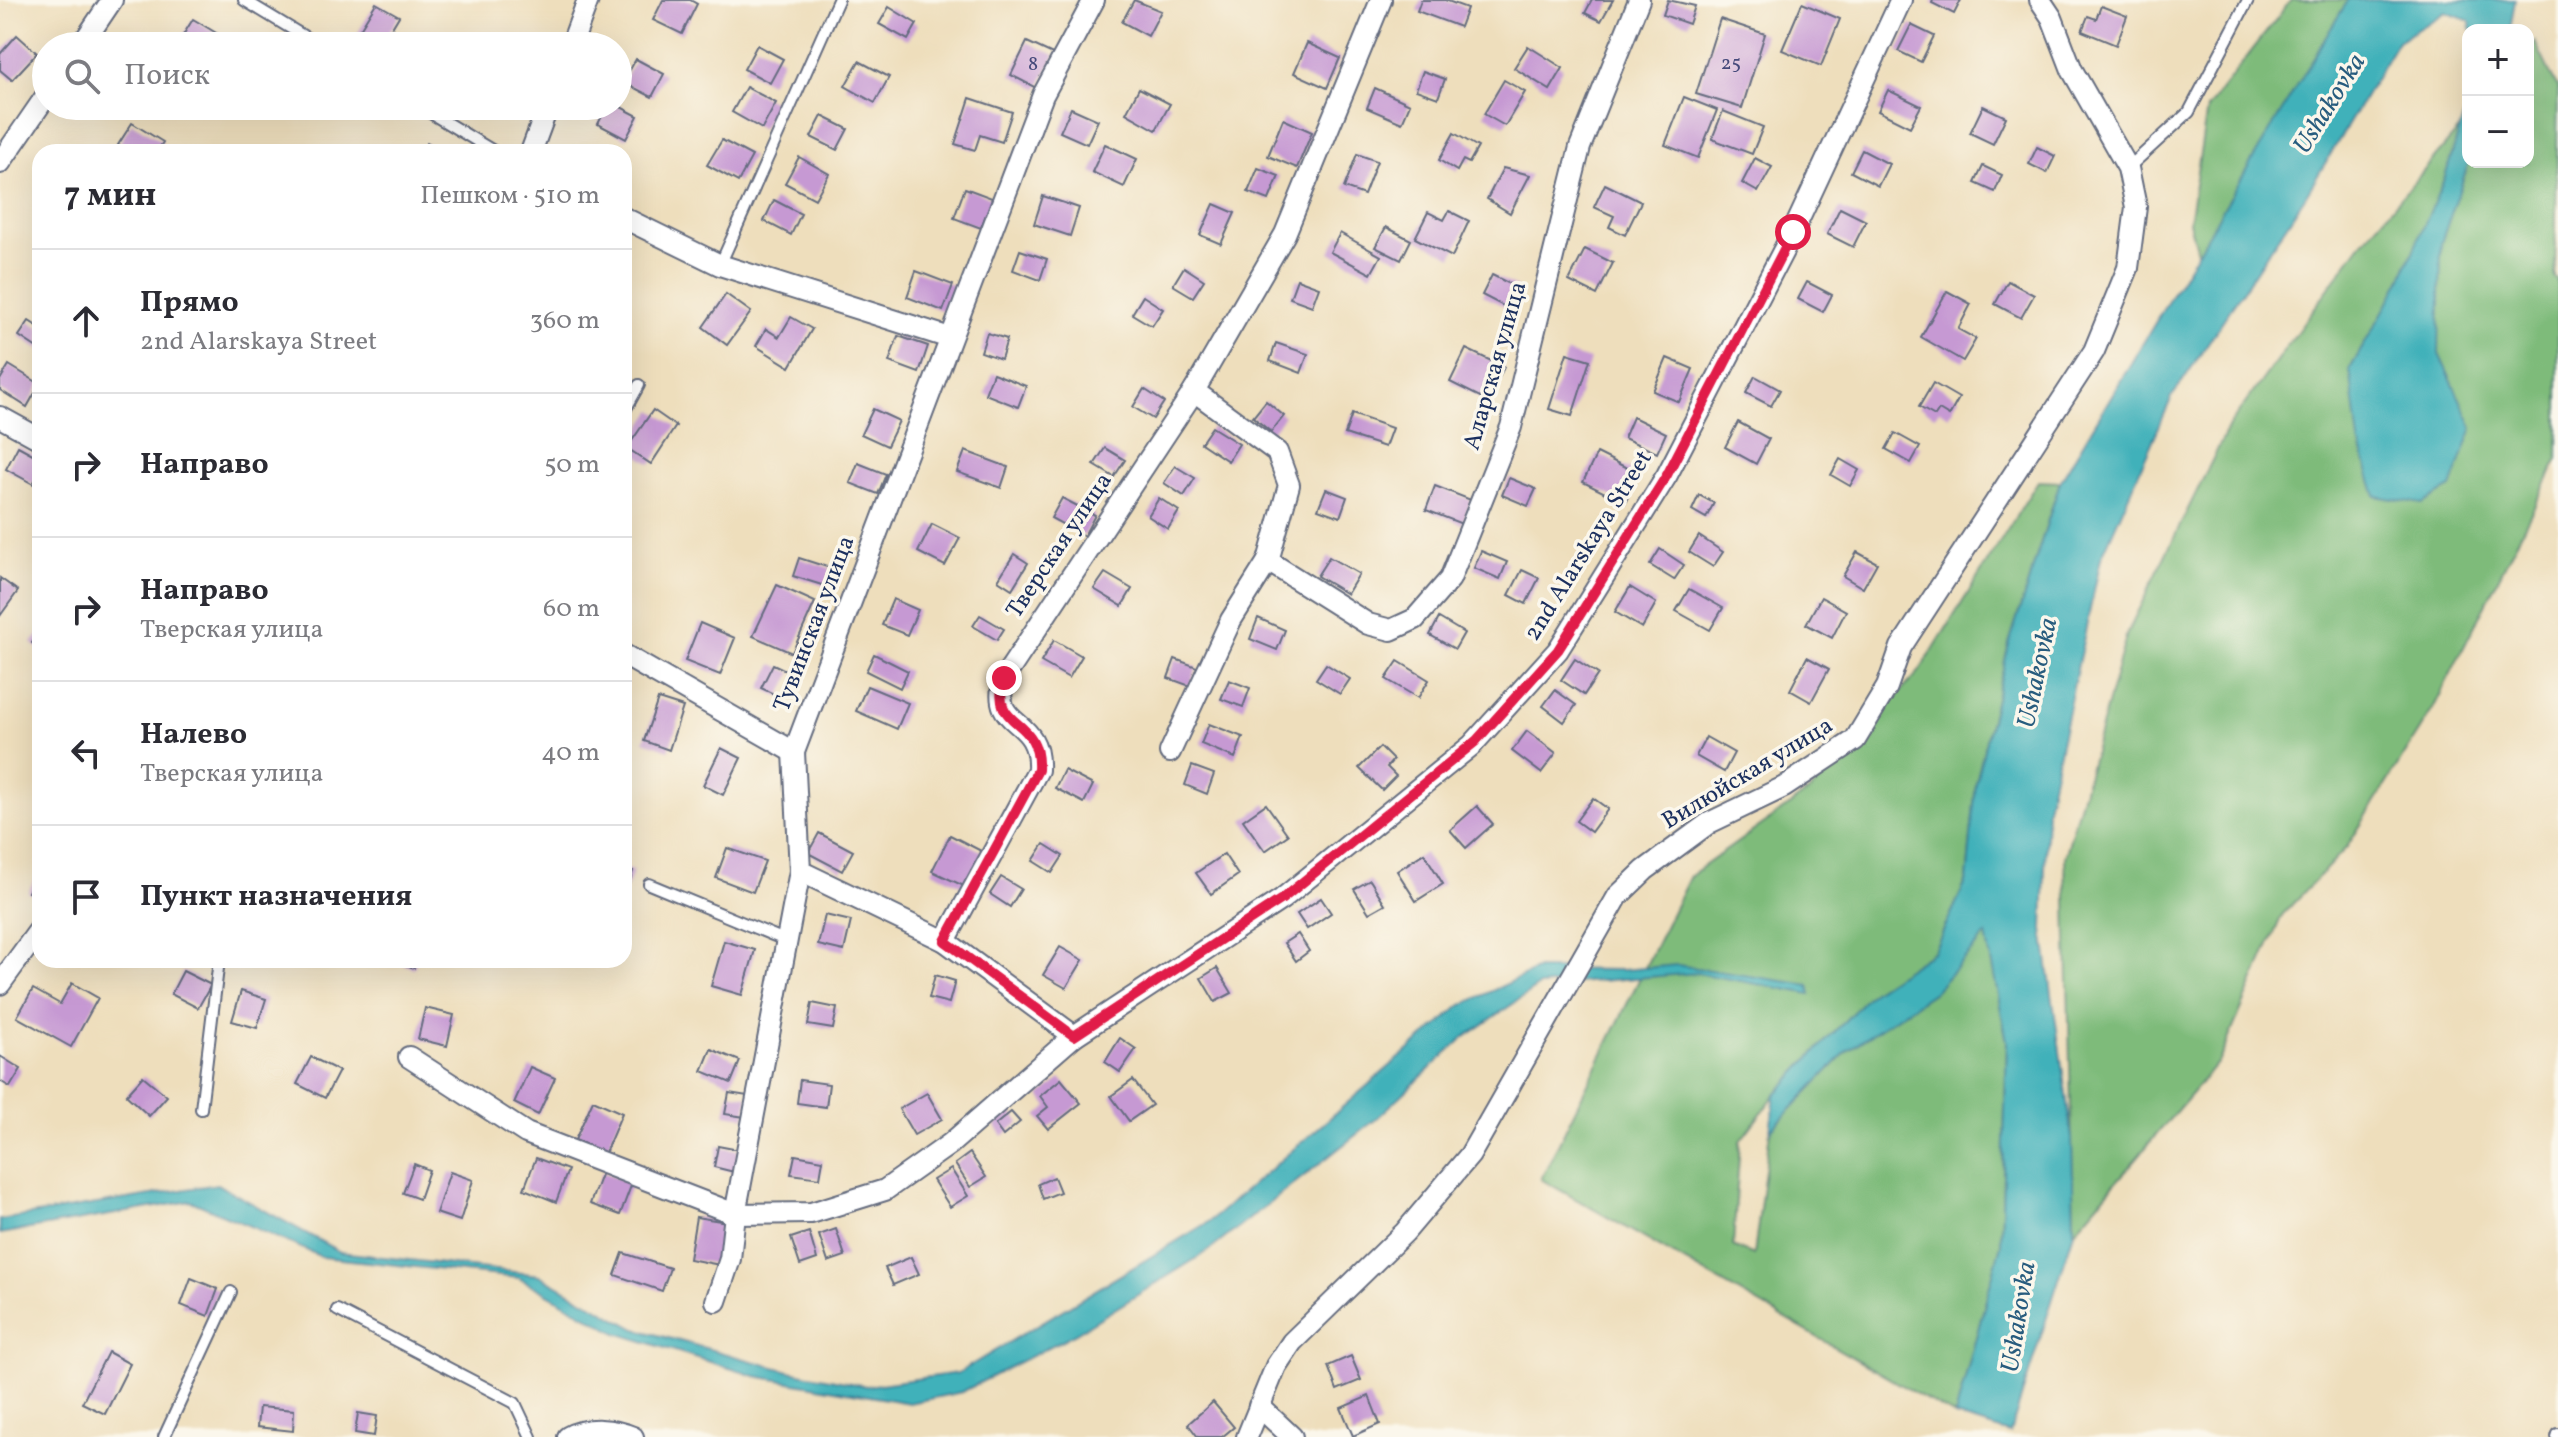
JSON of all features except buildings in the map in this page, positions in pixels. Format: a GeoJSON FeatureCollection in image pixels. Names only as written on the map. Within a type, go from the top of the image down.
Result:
{"type":"FeatureCollection","features":[{"type":"Feature","properties":{"kind":"street"},"geometry":{"type":"LineString","coordinates":[[90,32],[112,0]]}},
{"type":"Feature","properties":{"kind":"street"},"geometry":{"type":"LineString","coordinates":[[576,32],[588,0]]}},
{"type":"Feature","properties":{"kind":"street","name":"Тувинская улица"},"geometry":{"type":"LineString","coordinates":[[716,1301],[730,1259],[735,1214],[800,871],[794,752],[1043,95],[1094,0]]}},
{"type":"Feature","properties":{"kind":"street","name":"Тверская улица"},"geometry":{"type":"LineString","coordinates":[[945,941],[1038,770],[1039,750],[1030,733],[1005,714],[999,696],[1004,678],[1194,391],[1285,234],[1381,0]]}},
{"type":"Feature","properties":{"kind":"street","name":"Аларская улица"},"geometry":{"type":"LineString","coordinates":[[1268,561],[1368,624],[1391,630],[1415,619],[1450,579],[1511,427],[1580,147],[1639,0]]}},
{"type":"Feature","properties":{"kind":"street","name":"2nd Alarskaya Street"},"geometry":{"type":"LineString","coordinates":[[735,1214],[811,1213],[885,1190],[950,1144],[1074,1036],[1282,899],[1472,745],[1558,650],[1667,475],[1793,232],[1901,0]]}},
{"type":"Feature","properties":{"kind":"street","name":"Вилюйская улица"},"geometry":{"type":"LineString","coordinates":[[1247,1437],[1276,1366],[1292,1342],[1405,1232],[1470,1155],[1618,896],[1645,870],[1709,823],[1784,787],[1855,740],[1887,687],[1901,647],[2094,351],[2128,268],[2136,207],[2128,168],[2072,70],[2052,18],[2040,0]]}},
{"type":"Feature","properties":{"kind":"street"},"geometry":{"type":"LineString","coordinates":[[0,163],[32,116]]}},
{"type":"Feature","properties":{"kind":"street"},"geometry":{"type":"LineString","coordinates":[[534,144],[543,120]]}},
{"type":"Feature","properties":{"kind":"street"},"geometry":{"type":"LineString","coordinates":[[632,222],[720,265],[950,338]]}},
{"type":"Feature","properties":{"kind":"street"},"geometry":{"type":"LineString","coordinates":[[1170,752],[1231,620],[1268,561],[1289,485],[1277,452],[1194,391]]}},
{"type":"Feature","properties":{"kind":"street"},"geometry":{"type":"LineString","coordinates":[[0,417],[32,435]]}},
{"type":"Feature","properties":{"kind":"street"},"geometry":{"type":"LineString","coordinates":[[632,660],[794,752]]}},
{"type":"Feature","properties":{"kind":"street"},"geometry":{"type":"LineString","coordinates":[[800,871],[945,941],[1074,1036]]}},
{"type":"Feature","properties":{"kind":"street"},"geometry":{"type":"LineString","coordinates":[[0,984],[32,940]]}},
{"type":"Feature","properties":{"kind":"street"},"geometry":{"type":"LineString","coordinates":[[409,1057],[526,1133],[735,1214]]}},
{"type":"Feature","properties":{"kind":"street"},"geometry":{"type":"LineString","coordinates":[[1259,1406],[1292,1437]]}},
{"type":"Feature","properties":{"kind":"street"},"geometry":{"type":"LineString","coordinates":[[568,1437],[575,1433],[614,1429],[633,1437]]}},
{"type":"Feature","properties":{"kind":"lane"},"geometry":{"type":"LineString","coordinates":[[244,0],[297,32]]}},
{"type":"Feature","properties":{"kind":"lane"},"geometry":{"type":"LineString","coordinates":[[720,265],[838,0]]}},
{"type":"Feature","properties":{"kind":"lane"},"geometry":{"type":"LineString","coordinates":[[2128,168],[2189,112],[2248,0]]}},
{"type":"Feature","properties":{"kind":"lane"},"geometry":{"type":"LineString","coordinates":[[442,120],[482,144]]}},
{"type":"Feature","properties":{"kind":"lane"},"geometry":{"type":"LineString","coordinates":[[632,398],[639,385]]}},
{"type":"Feature","properties":{"kind":"lane"},"geometry":{"type":"LineString","coordinates":[[649,884],[787,941]]}},
{"type":"Feature","properties":{"kind":"lane"},"geometry":{"type":"LineString","coordinates":[[201,1109],[218,968]]}},
{"type":"Feature","properties":{"kind":"lane"},"geometry":{"type":"LineString","coordinates":[[164,1437],[231,1292]]}},
{"type":"Feature","properties":{"kind":"lane"},"geometry":{"type":"LineString","coordinates":[[337,1310],[515,1403],[531,1437]]}},
{"type":"Feature","properties":{"kind":"green space"},"geometry":{"type":"Polygon","coordinates":[[[2291,0],[2348,0],[2198,255],[2189,222],[2207,109],[2291,0]]]}},
{"type":"Feature","properties":{"kind":"green space"},"geometry":{"type":"Polygon","coordinates":[[[2534,43],[2558,89],[2555,278],[2558,280],[2558,459],[2433,709],[2347,847],[2282,915],[2219,1061],[2074,1232],[2065,857],[2127,633],[2229,426],[2360,245],[2462,126],[2462,168],[2534,168],[2534,43]]]}},
{"type":"Feature","properties":{"kind":"green space"},"geometry":{"type":"Polygon","coordinates":[[[2038,481],[2060,482],[2009,644],[1976,783],[1967,880],[1934,951],[1873,991],[1775,1095],[1740,1141],[1733,1246],[1754,1255],[1770,1131],[1848,1050],[1934,992],[1986,934],[2007,1041],[2001,1244],[1955,1416],[1541,1179],[1690,876],[1811,790],[1919,672],[2038,481]]]}},
{"type":"Feature","properties":{"kind":"water","name":"Ushakovka"},"geometry":{"type":"Polygon","coordinates":[[[2348,0],[2515,0],[2511,24],[2470,24],[2470,21],[2446,12],[2398,41],[2305,197],[2172,397],[2101,558],[2047,808],[2043,929],[2072,1138],[2074,1232],[2010,1433],[1955,1416],[2001,1244],[2007,1041],[1986,935],[1934,992],[1848,1050],[1770,1131],[1775,1095],[1873,991],[1934,951],[1967,880],[1976,783],[2009,644],[2060,482],[2348,0]]]}},
{"type":"Feature","properties":{"kind":"water"},"geometry":{"type":"Polygon","coordinates":[[[2462,122],[2462,168],[2467,168],[2441,243],[2439,354],[2473,427],[2451,488],[2422,504],[2376,496],[2359,442],[2350,369],[2400,282],[2445,177],[2462,122]]]}},
{"type":"Feature","properties":{"kind":"water"},"geometry":{"type":"Polygon","coordinates":[[[1677,965],[1809,985],[1811,994],[1697,973],[1539,986],[1462,1039],[1375,1120],[1210,1250],[1076,1333],[962,1392],[909,1403],[755,1376],[617,1333],[519,1278],[322,1257],[191,1201],[0,1234],[0,1220],[217,1184],[340,1252],[539,1275],[636,1329],[789,1371],[866,1386],[958,1373],[1210,1221],[1460,1006],[1538,969],[1622,970],[1677,965]]]}},
{"type":"Feature","properties":{"kind":"route"},"geometry":{"type":"LineString","coordinates":[[1004,678],[999,696],[1005,714],[1030,733],[1039,750],[1038,770],[945,941],[1074,1036],[1282,899],[1476,741],[1558,650],[1667,475],[1793,232]]}}]}
